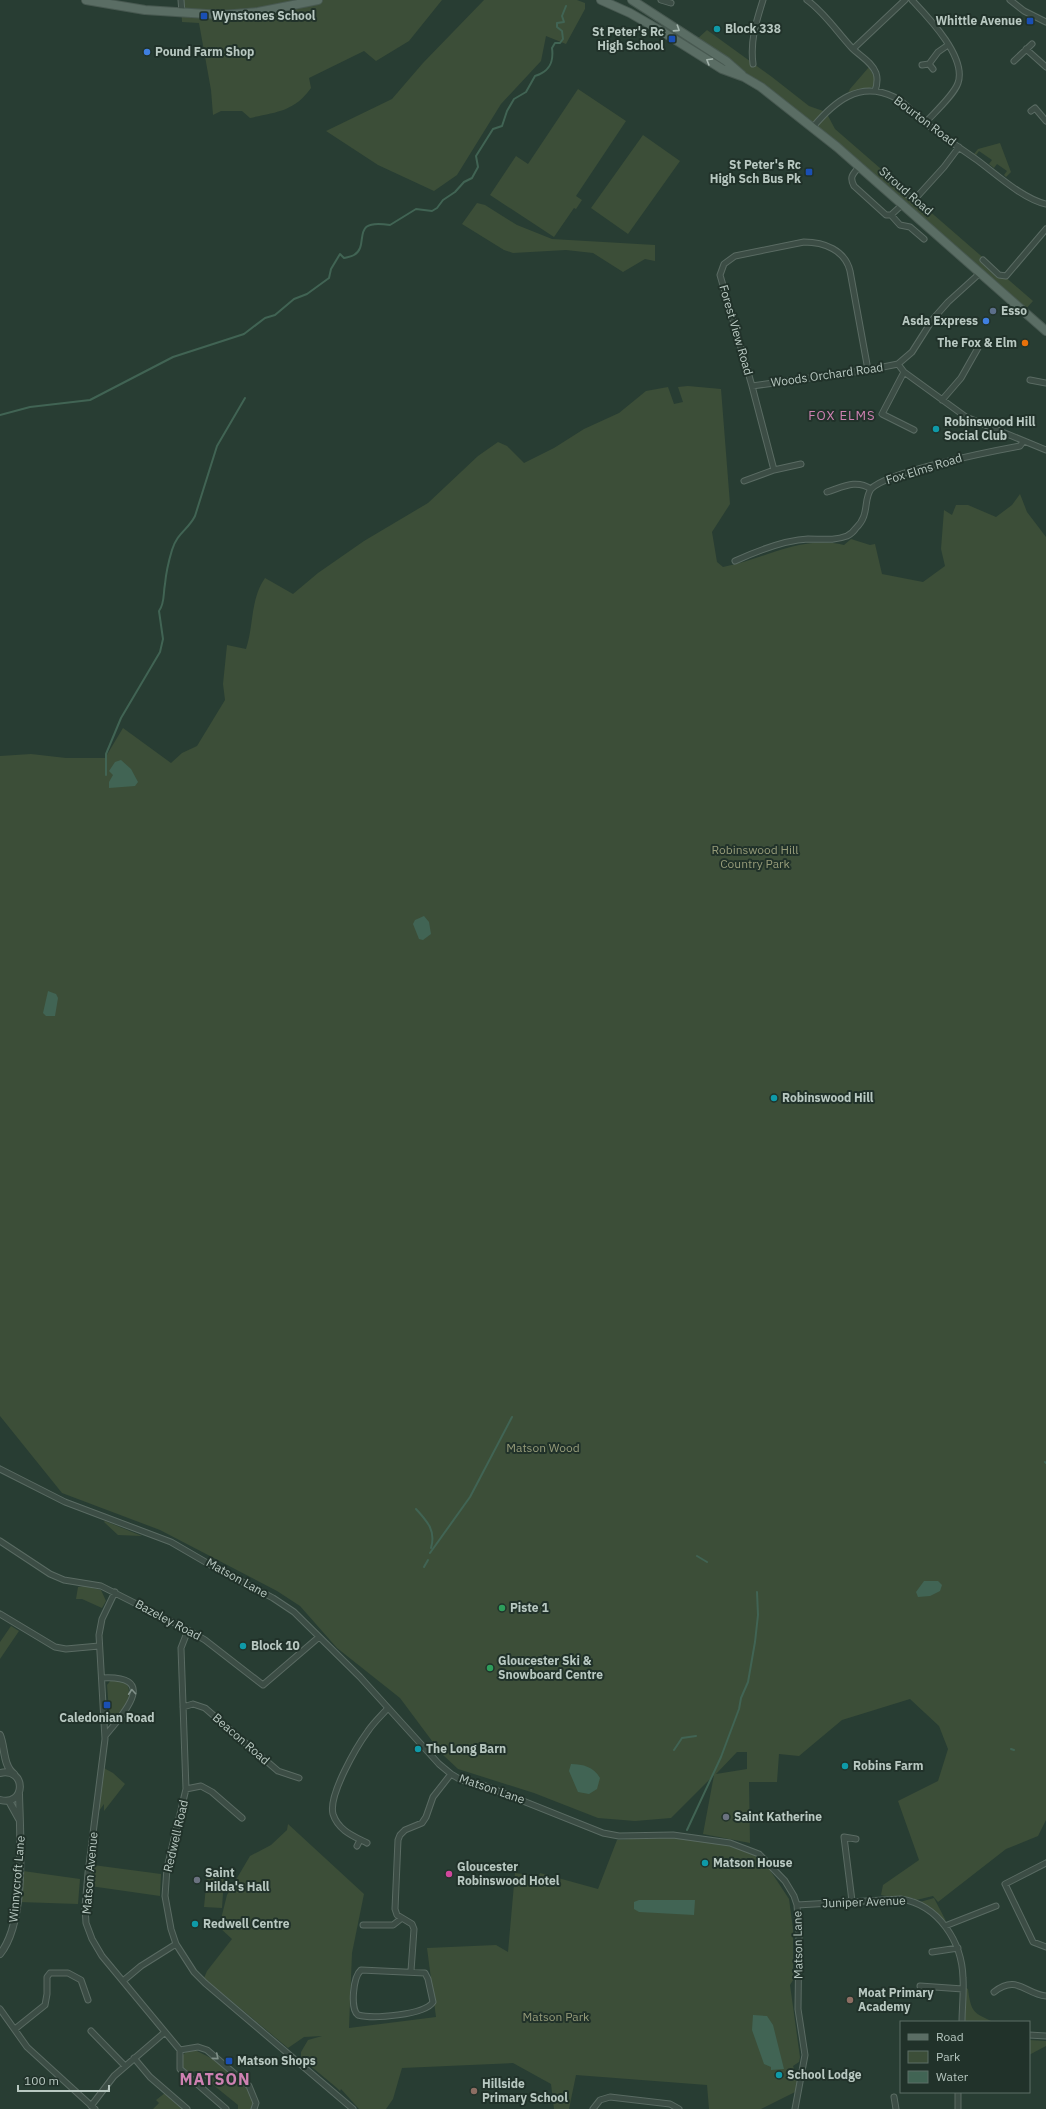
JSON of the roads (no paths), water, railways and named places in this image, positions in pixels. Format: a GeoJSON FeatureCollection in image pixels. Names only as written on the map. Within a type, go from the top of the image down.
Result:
{"type":"FeatureCollection","features":[{"type":"Feature","properties":{"kind":"main road"},"geometry":{"type":"LineString","coordinates":[[86,0],[122,8],[222,15],[256,13],[318,0]]}},
{"type":"Feature","properties":{"kind":"main road","name":"Stroud Road"},"geometry":{"type":"LineString","coordinates":[[601,0],[630,13],[722,69],[744,77],[761,87],[813,127],[903,204],[1046,331]]}},
{"type":"Feature","properties":{"kind":"main road","name":"Stroud Road"},"geometry":{"type":"LineString","coordinates":[[632,0],[726,61],[744,77]]}},
{"type":"Feature","properties":{"kind":"street"},"geometry":{"type":"LineString","coordinates":[[182,0],[182,13]]}},
{"type":"Feature","properties":{"kind":"street"},"geometry":{"type":"LineString","coordinates":[[661,0],[671,3]]}},
{"type":"Feature","properties":{"kind":"street"},"geometry":{"type":"LineString","coordinates":[[753,64],[751,48],[753,33],[763,0]]}},
{"type":"Feature","properties":{"kind":"street"},"geometry":{"type":"LineString","coordinates":[[807,0],[820,11],[853,49],[871,65],[876,73],[877,82],[875,91]]}},
{"type":"Feature","properties":{"kind":"street"},"geometry":{"type":"LineString","coordinates":[[853,49],[905,0]]}},
{"type":"Feature","properties":{"kind":"street"},"geometry":{"type":"LineString","coordinates":[[912,0],[948,45],[959,65],[961,74],[958,84],[926,124]]}},
{"type":"Feature","properties":{"kind":"street"},"geometry":{"type":"LineString","coordinates":[[1010,0],[1024,11],[1046,22]]}},
{"type":"Feature","properties":{"kind":"street"},"geometry":{"type":"LineString","coordinates":[[1014,61],[1032,44]]}},
{"type":"Feature","properties":{"kind":"street"},"geometry":{"type":"LineString","coordinates":[[922,65],[929,64],[938,52],[948,45]]}},
{"type":"Feature","properties":{"kind":"street"},"geometry":{"type":"LineString","coordinates":[[1026,50],[1046,67]]}},
{"type":"Feature","properties":{"kind":"street"},"geometry":{"type":"LineString","coordinates":[[929,64],[933,69]]}},
{"type":"Feature","properties":{"kind":"street","name":"Bourton Road"},"geometry":{"type":"LineString","coordinates":[[813,127],[840,100],[851,94],[875,91],[895,97],[926,124],[1033,200],[1046,204]]}},
{"type":"Feature","properties":{"kind":"street"},"geometry":{"type":"LineString","coordinates":[[1031,111],[1035,108],[1046,121]]}},
{"type":"Feature","properties":{"kind":"street"},"geometry":{"type":"LineString","coordinates":[[883,172],[910,197],[915,199],[944,168],[959,147]]}},
{"type":"Feature","properties":{"kind":"street"},"geometry":{"type":"LineString","coordinates":[[859,167],[852,176],[851,181],[854,186],[886,215],[891,215],[900,225],[910,227],[924,239]]}},
{"type":"Feature","properties":{"kind":"street"},"geometry":{"type":"LineString","coordinates":[[891,215],[903,204]]}},
{"type":"Feature","properties":{"kind":"street"},"geometry":{"type":"LineString","coordinates":[[983,260],[999,274],[1006,276],[1046,229]]}},
{"type":"Feature","properties":{"kind":"street","name":"Forest View Road"},"geometry":{"type":"LineString","coordinates":[[774,470],[752,386],[720,275],[721,270],[728,260],[735,256],[804,242],[812,242],[841,252],[849,264],[868,370]]}},
{"type":"Feature","properties":{"kind":"street","name":"Woods Orchard Road"},"geometry":{"type":"LineString","coordinates":[[752,386],[868,370],[898,364],[912,352],[933,319],[948,302],[980,272]]}},
{"type":"Feature","properties":{"kind":"street"},"geometry":{"type":"LineString","coordinates":[[942,400],[961,378],[978,348]]}},
{"type":"Feature","properties":{"kind":"street"},"geometry":{"type":"LineString","coordinates":[[898,364],[904,372],[966,417],[1023,442],[1046,450]]}},
{"type":"Feature","properties":{"kind":"street"},"geometry":{"type":"LineString","coordinates":[[904,372],[882,414],[914,430]]}},
{"type":"Feature","properties":{"kind":"street"},"geometry":{"type":"LineString","coordinates":[[1033,382],[1046,383]]}},
{"type":"Feature","properties":{"kind":"street","name":"Fox Elms Road"},"geometry":{"type":"LineString","coordinates":[[735,560],[782,544],[807,539],[832,540],[849,535],[863,521],[872,489],[880,482],[975,454],[1020,446],[1023,442]]}},
{"type":"Feature","properties":{"kind":"street"},"geometry":{"type":"LineString","coordinates":[[744,481],[774,470],[801,464]]}},
{"type":"Feature","properties":{"kind":"street"},"geometry":{"type":"LineString","coordinates":[[827,492],[854,483],[861,484],[872,489]]}},
{"type":"Feature","properties":{"kind":"street","name":"Matson Lane"},"geometry":{"type":"LineString","coordinates":[[0,1469],[66,1502],[181,1547],[214,1567],[273,1598],[294,1612],[388,1708],[439,1764],[461,1780],[483,1785],[603,1833],[619,1836],[672,1835],[736,1845],[759,1854],[785,1881],[794,1896],[797,1905],[799,1933],[798,2009],[805,2055],[795,2109]]}},
{"type":"Feature","properties":{"kind":"street","name":"Bazeley Road"},"geometry":{"type":"LineString","coordinates":[[0,1541],[50,1574],[64,1580],[100,1586],[115,1592],[188,1630],[205,1640],[263,1685],[319,1638]]}},
{"type":"Feature","properties":{"kind":"street","name":"Matson Avenue"},"geometry":{"type":"LineString","coordinates":[[115,1592],[102,1619],[99,1646],[105,1736],[88,1873],[85,1916],[96,1947],[180,2050]]}},
{"type":"Feature","properties":{"kind":"street"},"geometry":{"type":"LineString","coordinates":[[0,1614],[55,1647],[66,1648],[99,1646]]}},
{"type":"Feature","properties":{"kind":"street","name":"Redwell Road"},"geometry":{"type":"LineString","coordinates":[[188,1630],[181,1648],[186,1789],[166,1873],[165,1896],[171,1929],[176,1944],[194,1972],[205,1983],[353,2109]]}},
{"type":"Feature","properties":{"kind":"street"},"geometry":{"type":"LineString","coordinates":[[102,1678],[118,1677],[124,1679],[130,1683],[133,1692],[130,1704],[105,1736]]}},
{"type":"Feature","properties":{"kind":"street","name":"Beacon Road"},"geometry":{"type":"LineString","coordinates":[[183,1707],[193,1704],[205,1708],[278,1771],[299,1778]]}},
{"type":"Feature","properties":{"kind":"street"},"geometry":{"type":"LineString","coordinates":[[367,1843],[349,1834],[338,1823],[333,1813],[334,1800],[357,1747],[388,1708]]}},
{"type":"Feature","properties":{"kind":"street"},"geometry":{"type":"LineString","coordinates":[[0,1735],[10,1771],[14,1775]]}},
{"type":"Feature","properties":{"kind":"street"},"geometry":{"type":"LineString","coordinates":[[5,1752],[0,1773],[5,1772],[14,1775]]}},
{"type":"Feature","properties":{"kind":"street"},"geometry":{"type":"LineString","coordinates":[[411,1971],[414,1929],[412,1924],[397,1915],[395,1909],[398,1840],[405,1830],[422,1823],[426,1817],[433,1797],[451,1774]]}},
{"type":"Feature","properties":{"kind":"street","name":"Winnycroft Lane"},"geometry":{"type":"LineString","coordinates":[[0,1954],[10,1939],[14,1920],[18,1883],[21,1824],[19,1794],[20,1783],[14,1775]]}},
{"type":"Feature","properties":{"kind":"street"},"geometry":{"type":"LineString","coordinates":[[186,1789],[201,1786],[212,1792],[242,1818]]}},
{"type":"Feature","properties":{"kind":"street"},"geometry":{"type":"LineString","coordinates":[[0,1800],[9,1800],[19,1794]]}},
{"type":"Feature","properties":{"kind":"street","name":"Winnycroft Lane"},"geometry":{"type":"LineString","coordinates":[[9,1800],[21,1824]]}},
{"type":"Feature","properties":{"kind":"street"},"geometry":{"type":"LineString","coordinates":[[852,1901],[844,1837],[856,1839]]}},
{"type":"Feature","properties":{"kind":"street"},"geometry":{"type":"LineString","coordinates":[[357,1846],[360,1840]]}},
{"type":"Feature","properties":{"kind":"street"},"geometry":{"type":"LineString","coordinates":[[1046,1863],[1005,1884],[1033,1942],[1046,1948]]}},
{"type":"Feature","properties":{"kind":"street","name":"Juniper Avenue"},"geometry":{"type":"LineString","coordinates":[[797,1905],[901,1899],[912,1901],[930,1911],[946,1926],[958,1948],[963,1977],[962,2021]]}},
{"type":"Feature","properties":{"kind":"street"},"geometry":{"type":"LineString","coordinates":[[946,1926],[996,1906]]}},
{"type":"Feature","properties":{"kind":"street"},"geometry":{"type":"LineString","coordinates":[[363,1925],[393,1925],[402,1918]]}},
{"type":"Feature","properties":{"kind":"street"},"geometry":{"type":"LineString","coordinates":[[123,1981],[141,1966],[176,1944]]}},
{"type":"Feature","properties":{"kind":"street"},"geometry":{"type":"LineString","coordinates":[[932,1952],[958,1948]]}},
{"type":"Feature","properties":{"kind":"street"},"geometry":{"type":"LineString","coordinates":[[361,1970],[411,1971],[425,1973],[427,1976],[433,2002],[431,2005],[398,2016],[366,2016],[356,2013],[353,2005],[356,1980],[361,1970]]}},
{"type":"Feature","properties":{"kind":"street"},"geometry":{"type":"LineString","coordinates":[[15,2029],[45,2005],[47,1994],[47,1977],[50,1973],[68,1973],[81,1980],[88,2000]]}},
{"type":"Feature","properties":{"kind":"street"},"geometry":{"type":"LineString","coordinates":[[994,1992],[1002,1985],[1018,1984],[1040,1995],[1046,1996]]}},
{"type":"Feature","properties":{"kind":"street"},"geometry":{"type":"LineString","coordinates":[[920,1986],[963,1989]]}},
{"type":"Feature","properties":{"kind":"street"},"geometry":{"type":"LineString","coordinates":[[0,2009],[27,2047],[93,2107],[125,2066],[165,2032]]}},
{"type":"Feature","properties":{"kind":"street"},"geometry":{"type":"LineString","coordinates":[[91,2031],[125,2066]]}},
{"type":"Feature","properties":{"kind":"street"},"geometry":{"type":"LineString","coordinates":[[1030,2035],[1046,2036]]}},
{"type":"Feature","properties":{"kind":"street"},"geometry":{"type":"LineString","coordinates":[[226,2109],[180,2070],[180,2050],[198,2047],[207,2050],[249,2086],[256,2103],[254,2109]]}},
{"type":"Feature","properties":{"kind":"street"},"geometry":{"type":"LineString","coordinates":[[134,2058],[150,2077],[187,2109]]}},
{"type":"Feature","properties":{"kind":"street"},"geometry":{"type":"LineString","coordinates":[[958,2093],[958,2109]]}},
{"type":"Feature","properties":{"kind":"street"},"geometry":{"type":"LineString","coordinates":[[593,2109],[600,2100],[610,2097],[670,2104],[679,2109]]}},
{"type":"Feature","properties":{"kind":"street"},"geometry":{"type":"LineString","coordinates":[[894,2097],[896,2109]]}},
{"type":"Feature","properties":{"kind":"water"},"geometry":{"type":"Polygon","coordinates":[[[121,760],[131,769],[138,782],[135,786],[109,788],[109,782],[113,775],[109,771],[115,762],[121,760]]]}},
{"type":"Feature","properties":{"kind":"water"},"geometry":{"type":"Polygon","coordinates":[[[424,916],[429,922],[431,934],[423,940],[419,939],[413,924],[415,920],[424,916]]]}},
{"type":"Feature","properties":{"kind":"water"},"geometry":{"type":"Polygon","coordinates":[[[48,991],[56,994],[58,998],[55,1016],[46,1016],[43,1013],[48,991]]]}},
{"type":"Feature","properties":{"kind":"water"},"geometry":{"type":"Polygon","coordinates":[[[924,1581],[938,1581],[942,1585],[940,1591],[930,1596],[918,1597],[916,1592],[924,1581]]]}},
{"type":"Feature","properties":{"kind":"water"},"geometry":{"type":"Polygon","coordinates":[[[571,1764],[584,1766],[595,1771],[600,1778],[597,1789],[589,1794],[578,1792],[569,1771],[571,1764]]]}},
{"type":"Feature","properties":{"kind":"water"},"geometry":{"type":"Polygon","coordinates":[[[639,1900],[695,1900],[694,1915],[639,1912],[634,1909],[634,1902],[639,1900]]]}},
{"type":"Feature","properties":{"kind":"water"},"geometry":{"type":"Polygon","coordinates":[[[753,2015],[767,2016],[773,2025],[784,2069],[771,2070],[771,2067],[764,2064],[752,2030],[753,2015]]]}},
{"type":"Feature","properties":{"kind":"waterway"},"geometry":{"type":"LineString","coordinates":[[0,415],[30,407],[90,400],[173,357],[244,334],[265,318],[275,315],[294,299],[307,294],[329,278],[331,269],[340,254],[344,258],[353,256],[359,251],[363,234],[369,225],[390,225],[416,209],[432,211],[437,208],[443,200],[455,192],[464,182],[472,178],[478,167],[476,156],[493,129],[502,126],[507,111],[514,99],[526,92],[535,76],[544,72],[550,66],[552,48],[555,43],[560,43],[563,39],[562,31],[557,27],[557,23],[564,22],[562,16],[566,6]]}},
{"type":"Feature","properties":{"kind":"waterway"},"geometry":{"type":"LineString","coordinates":[[106,775],[106,754],[121,718],[160,652],[163,639],[159,611],[163,602],[166,575],[174,544],[195,516],[217,446],[245,398]]}},
{"type":"Feature","properties":{"kind":"waterway"},"geometry":{"type":"LineString","coordinates":[[430,1553],[470,1497],[512,1417]]}},
{"type":"Feature","properties":{"kind":"waterway"},"geometry":{"type":"LineString","coordinates":[[416,1509],[424,1518],[432,1532],[431,1548]]}},
{"type":"Feature","properties":{"kind":"waterway"},"geometry":{"type":"LineString","coordinates":[[697,1556],[707,1562]]}},
{"type":"Feature","properties":{"kind":"waterway"},"geometry":{"type":"LineString","coordinates":[[424,1567],[428,1560]]}},
{"type":"Feature","properties":{"kind":"waterway"},"geometry":{"type":"LineString","coordinates":[[687,1830],[721,1757],[748,1682],[758,1615],[757,1592]]}},
{"type":"Feature","properties":{"kind":"waterway"},"geometry":{"type":"LineString","coordinates":[[674,1750],[682,1738],[696,1736]]}},
{"type":"Feature","properties":{"kind":"place","name":"Wynstones School"},"geometry":{"type":"Point","coordinates":[204,16]}},
{"type":"Feature","properties":{"kind":"place","name":"Whittle Avenue"},"geometry":{"type":"Point","coordinates":[1030,21]}},
{"type":"Feature","properties":{"kind":"place","name":"Block 338"},"geometry":{"type":"Point","coordinates":[717,29]}},
{"type":"Feature","properties":{"kind":"place","name":"St Peter's Rc High School"},"geometry":{"type":"Point","coordinates":[672,39]}},
{"type":"Feature","properties":{"kind":"place","name":"Pound Farm Shop"},"geometry":{"type":"Point","coordinates":[147,52]}},
{"type":"Feature","properties":{"kind":"place","name":"St Peter's Rc High Sch Bus Pk"},"geometry":{"type":"Point","coordinates":[809,172]}},
{"type":"Feature","properties":{"kind":"place","name":"Esso"},"geometry":{"type":"Point","coordinates":[993,311]}},
{"type":"Feature","properties":{"kind":"place","name":"Asda Express"},"geometry":{"type":"Point","coordinates":[986,321]}},
{"type":"Feature","properties":{"kind":"place","name":"The Fox & Elm"},"geometry":{"type":"Point","coordinates":[1025,343]}},
{"type":"Feature","properties":{"kind":"place","name":"Robinswood Hill Social Club"},"geometry":{"type":"Point","coordinates":[936,429]}},
{"type":"Feature","properties":{"kind":"place","name":"Robinswood Hill"},"geometry":{"type":"Point","coordinates":[774,1098]}},
{"type":"Feature","properties":{"kind":"place","name":"Piste 1"},"geometry":{"type":"Point","coordinates":[502,1608]}},
{"type":"Feature","properties":{"kind":"place","name":"Block 10"},"geometry":{"type":"Point","coordinates":[243,1646]}},
{"type":"Feature","properties":{"kind":"place","name":"Gloucester Ski & Snowboard Centre"},"geometry":{"type":"Point","coordinates":[490,1668]}},
{"type":"Feature","properties":{"kind":"place","name":"Caledonian Road"},"geometry":{"type":"Point","coordinates":[107,1705]}},
{"type":"Feature","properties":{"kind":"place","name":"The Long Barn"},"geometry":{"type":"Point","coordinates":[418,1749]}},
{"type":"Feature","properties":{"kind":"place","name":"Robins Farm"},"geometry":{"type":"Point","coordinates":[845,1766]}},
{"type":"Feature","properties":{"kind":"place","name":"Saint Katherine"},"geometry":{"type":"Point","coordinates":[726,1817]}},
{"type":"Feature","properties":{"kind":"place","name":"Matson House"},"geometry":{"type":"Point","coordinates":[705,1863]}},
{"type":"Feature","properties":{"kind":"place","name":"Gloucester Robinswood Hotel"},"geometry":{"type":"Point","coordinates":[449,1874]}},
{"type":"Feature","properties":{"kind":"place","name":"Saint Hilda's Hall"},"geometry":{"type":"Point","coordinates":[197,1880]}},
{"type":"Feature","properties":{"kind":"place","name":"Redwell Centre"},"geometry":{"type":"Point","coordinates":[195,1924]}},
{"type":"Feature","properties":{"kind":"place","name":"Moat Primary Academy"},"geometry":{"type":"Point","coordinates":[850,2000]}},
{"type":"Feature","properties":{"kind":"place","name":"Matson Shops"},"geometry":{"type":"Point","coordinates":[229,2061]}},
{"type":"Feature","properties":{"kind":"place","name":"School Lodge"},"geometry":{"type":"Point","coordinates":[779,2075]}},
{"type":"Feature","properties":{"kind":"place","name":"Hillside Primary School"},"geometry":{"type":"Point","coordinates":[474,2091]}},
{"type":"Feature","properties":{"kind":"district","name":"FOX ELMS"},"geometry":{"type":"Point","coordinates":[842,415]}},
{"type":"Feature","properties":{"kind":"district","name":"MATSON"},"geometry":{"type":"Point","coordinates":[215,2079]}},
{"type":"Feature","properties":{"kind":"park label","name":"Robinswood Hill Country Park"},"geometry":{"type":"Point","coordinates":[755,857]}},
{"type":"Feature","properties":{"kind":"park label","name":"Matson Wood"},"geometry":{"type":"Point","coordinates":[543,1448]}},
{"type":"Feature","properties":{"kind":"park label","name":"Matson Park"},"geometry":{"type":"Point","coordinates":[556,2017]}}]}
